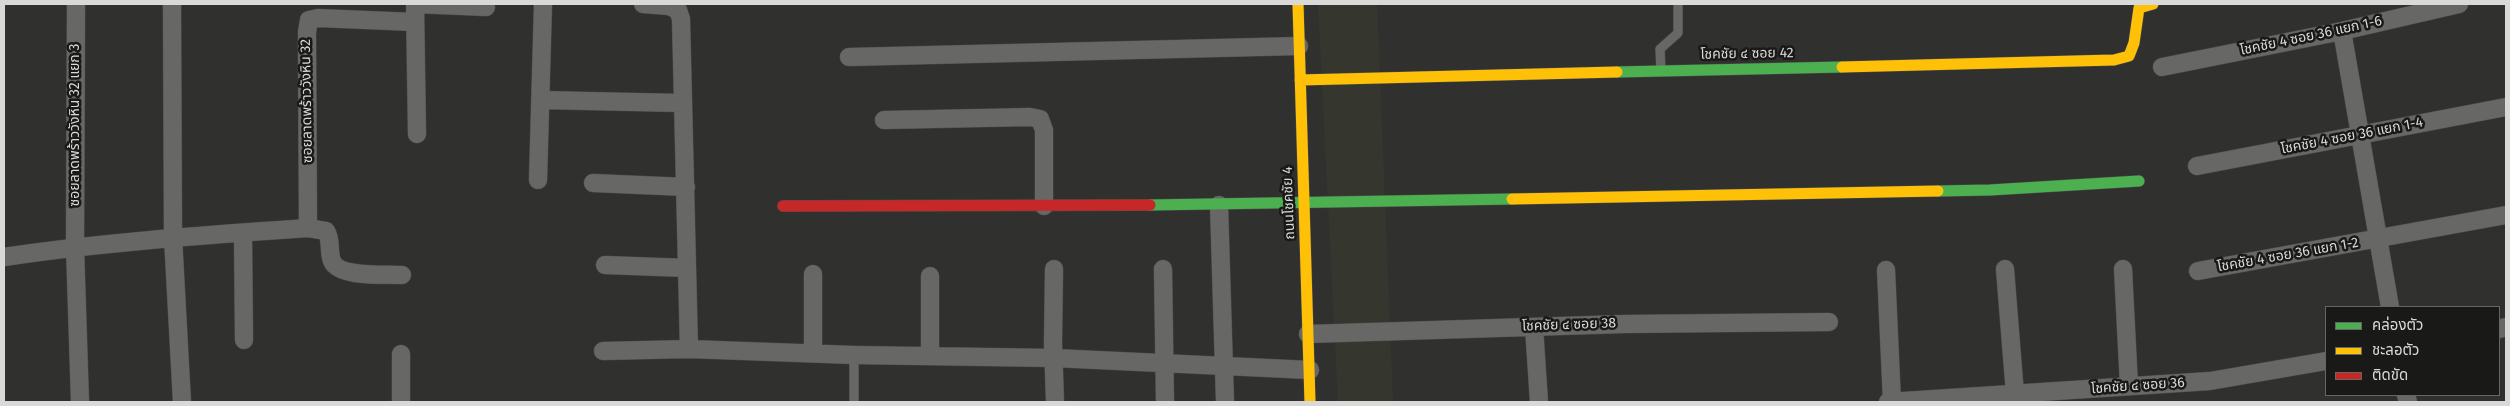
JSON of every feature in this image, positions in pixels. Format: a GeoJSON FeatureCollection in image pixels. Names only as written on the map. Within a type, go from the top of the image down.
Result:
{"type":"FeatureCollection","features":[{"type":"Feature","properties":{"kind":"street","name":"ซอยลาดพร้าววังหิน 32 แยก 3"},"geometry":{"type":"LineString","coordinates":[[76,4],[75,247],[80,402]]}},
{"type":"Feature","properties":{"kind":"street"},"geometry":{"type":"LineString","coordinates":[[172,4],[173,237],[182,402]]}},
{"type":"Feature","properties":{"kind":"street"},"geometry":{"type":"LineString","coordinates":[[417,134],[415,4],[486,7]]}},
{"type":"Feature","properties":{"kind":"street"},"geometry":{"type":"LineString","coordinates":[[538,180],[544,4]]}},
{"type":"Feature","properties":{"kind":"street"},"geometry":{"type":"LineString","coordinates":[[643,4],[670,6],[678,10],[680,19],[689,349]]}},
{"type":"Feature","properties":{"kind":"street","name":"ถนนโชคชัย 4"},"geometry":{"type":"LineString","coordinates":[[1298,4],[1310,402]]}},
{"type":"Feature","properties":{"kind":"street","name":"โชคชัย ๔ ซอย 42"},"geometry":{"type":"LineString","coordinates":[[1300,80],[2114,60],[2129,56],[2135,47],[2138,35],[2136,17],[2139,8],[2153,4]]}},
{"type":"Feature","properties":{"kind":"street","name":"โชคชัย 4 ซอย 36 แยก 1-6"},"geometry":{"type":"LineString","coordinates":[[2162,67],[2342,31],[2459,4]]}},
{"type":"Feature","properties":{"kind":"street","name":"ซอยลาดพร้าววังหิน 32"},"geometry":{"type":"LineString","coordinates":[[308,228],[307,32],[309,20],[318,18],[414,22]]}},
{"type":"Feature","properties":{"kind":"street","name":"โชคชัย 4 ซอย 36 แยก 1-2"},"geometry":{"type":"LineString","coordinates":[[2342,31],[2390,306]]}},
{"type":"Feature","properties":{"kind":"street"},"geometry":{"type":"LineString","coordinates":[[849,57],[1299,46]]}},
{"type":"Feature","properties":{"kind":"street"},"geometry":{"type":"LineString","coordinates":[[541,100],[681,103]]}},
{"type":"Feature","properties":{"kind":"street","name":"โชคชัย 4 ซอย 36 แยก 1-4"},"geometry":{"type":"LineString","coordinates":[[2197,166],[2360,133],[2506,107]]}},
{"type":"Feature","properties":{"kind":"street"},"geometry":{"type":"LineString","coordinates":[[884,120],[1030,117],[1040,119],[1044,130],[1044,206]]}},
{"type":"Feature","properties":{"kind":"street"},"geometry":{"type":"LineString","coordinates":[[784,206],[1304,204],[1990,190],[2139,181]]}},
{"type":"Feature","properties":{"kind":"street"},"geometry":{"type":"LineString","coordinates":[[593,183],[686,187]]}},
{"type":"Feature","properties":{"kind":"street"},"geometry":{"type":"LineString","coordinates":[[1220,205],[1225,402]]}},
{"type":"Feature","properties":{"kind":"street","name":"โชคชัย 4 ซอย 36 แยก 1-2"},"geometry":{"type":"LineString","coordinates":[[2198,271],[2506,215]]}},
{"type":"Feature","properties":{"kind":"street"},"geometry":{"type":"LineString","coordinates":[[4,257],[75,247],[173,237],[308,228],[326,232],[329,236],[332,262],[339,270],[353,273],[402,275]]}},
{"type":"Feature","properties":{"kind":"street"},"geometry":{"type":"LineString","coordinates":[[243,233],[244,340]]}},
{"type":"Feature","properties":{"kind":"street"},"geometry":{"type":"LineString","coordinates":[[605,265],[688,268]]}},
{"type":"Feature","properties":{"kind":"street"},"geometry":{"type":"LineString","coordinates":[[1164,269],[1165,402]]}},
{"type":"Feature","properties":{"kind":"street"},"geometry":{"type":"LineString","coordinates":[[2005,269],[2015,394]]}},
{"type":"Feature","properties":{"kind":"street"},"geometry":{"type":"LineString","coordinates":[[1054,270],[1055,402]]}},
{"type":"Feature","properties":{"kind":"street"},"geometry":{"type":"LineString","coordinates":[[1886,270],[1892,402]]}},
{"type":"Feature","properties":{"kind":"street"},"geometry":{"type":"LineString","coordinates":[[2123,270],[2129,386]]}},
{"type":"Feature","properties":{"kind":"street"},"geometry":{"type":"LineString","coordinates":[[812,274],[813,353]]}},
{"type":"Feature","properties":{"kind":"street"},"geometry":{"type":"LineString","coordinates":[[930,276],[930,356]]}},
{"type":"Feature","properties":{"kind":"street","name":"โชคชัย ๔ ซอย 38"},"geometry":{"type":"LineString","coordinates":[[1308,334],[1624,324],[1829,322]]}},
{"type":"Feature","properties":{"kind":"street"},"geometry":{"type":"LineString","coordinates":[[1534,327],[1539,402]]}},
{"type":"Feature","properties":{"kind":"street"},"geometry":{"type":"LineString","coordinates":[[603,351],[689,349],[854,355],[1054,358],[1310,370]]}},
{"type":"Feature","properties":{"kind":"street"},"geometry":{"type":"LineString","coordinates":[[401,354],[401,402]]}},
{"type":"Feature","properties":{"kind":"street","name":"โชคชัย ๔ ซอย 36"},"geometry":{"type":"LineString","coordinates":[[1888,402],[2210,381],[2325,361]]}},
{"type":"Feature","properties":{"kind":"lane"},"geometry":{"type":"LineString","coordinates":[[1661,72],[1660,49],[1678,33],[1678,4]]}},
{"type":"Feature","properties":{"kind":"lane"},"geometry":{"type":"LineString","coordinates":[[854,355],[854,402]]}},
{"type":"Feature","properties":{"kind":"shaded area"},"geometry":{"type":"Polygon","coordinates":[[[1318,4],[1377,4],[1393,402],[1338,402],[1318,4]]]}},
{"type":"Feature","properties":{"kind":"traffic: fast"},"geometry":{"type":"LineString","coordinates":[[1617,72],[1842,67]]}},
{"type":"Feature","properties":{"kind":"traffic: fast"},"geometry":{"type":"LineString","coordinates":[[1938,191],[1990,190],[2139,181]]}},
{"type":"Feature","properties":{"kind":"traffic: fast"},"geometry":{"type":"LineString","coordinates":[[1150,205],[1512,199]]}},
{"type":"Feature","properties":{"kind":"traffic: slow"},"geometry":{"type":"LineString","coordinates":[[1298,4],[1310,402]]}},
{"type":"Feature","properties":{"kind":"traffic: slow"},"geometry":{"type":"LineString","coordinates":[[1842,67],[2114,60],[2129,56],[2134,43],[2139,8],[2153,4]]}},
{"type":"Feature","properties":{"kind":"traffic: slow"},"geometry":{"type":"LineString","coordinates":[[1300,80],[1617,72]]}},
{"type":"Feature","properties":{"kind":"traffic: slow"},"geometry":{"type":"LineString","coordinates":[[1512,199],[1938,191]]}},
{"type":"Feature","properties":{"kind":"traffic: jam"},"geometry":{"type":"LineString","coordinates":[[783,206],[1150,205]]}}]}
